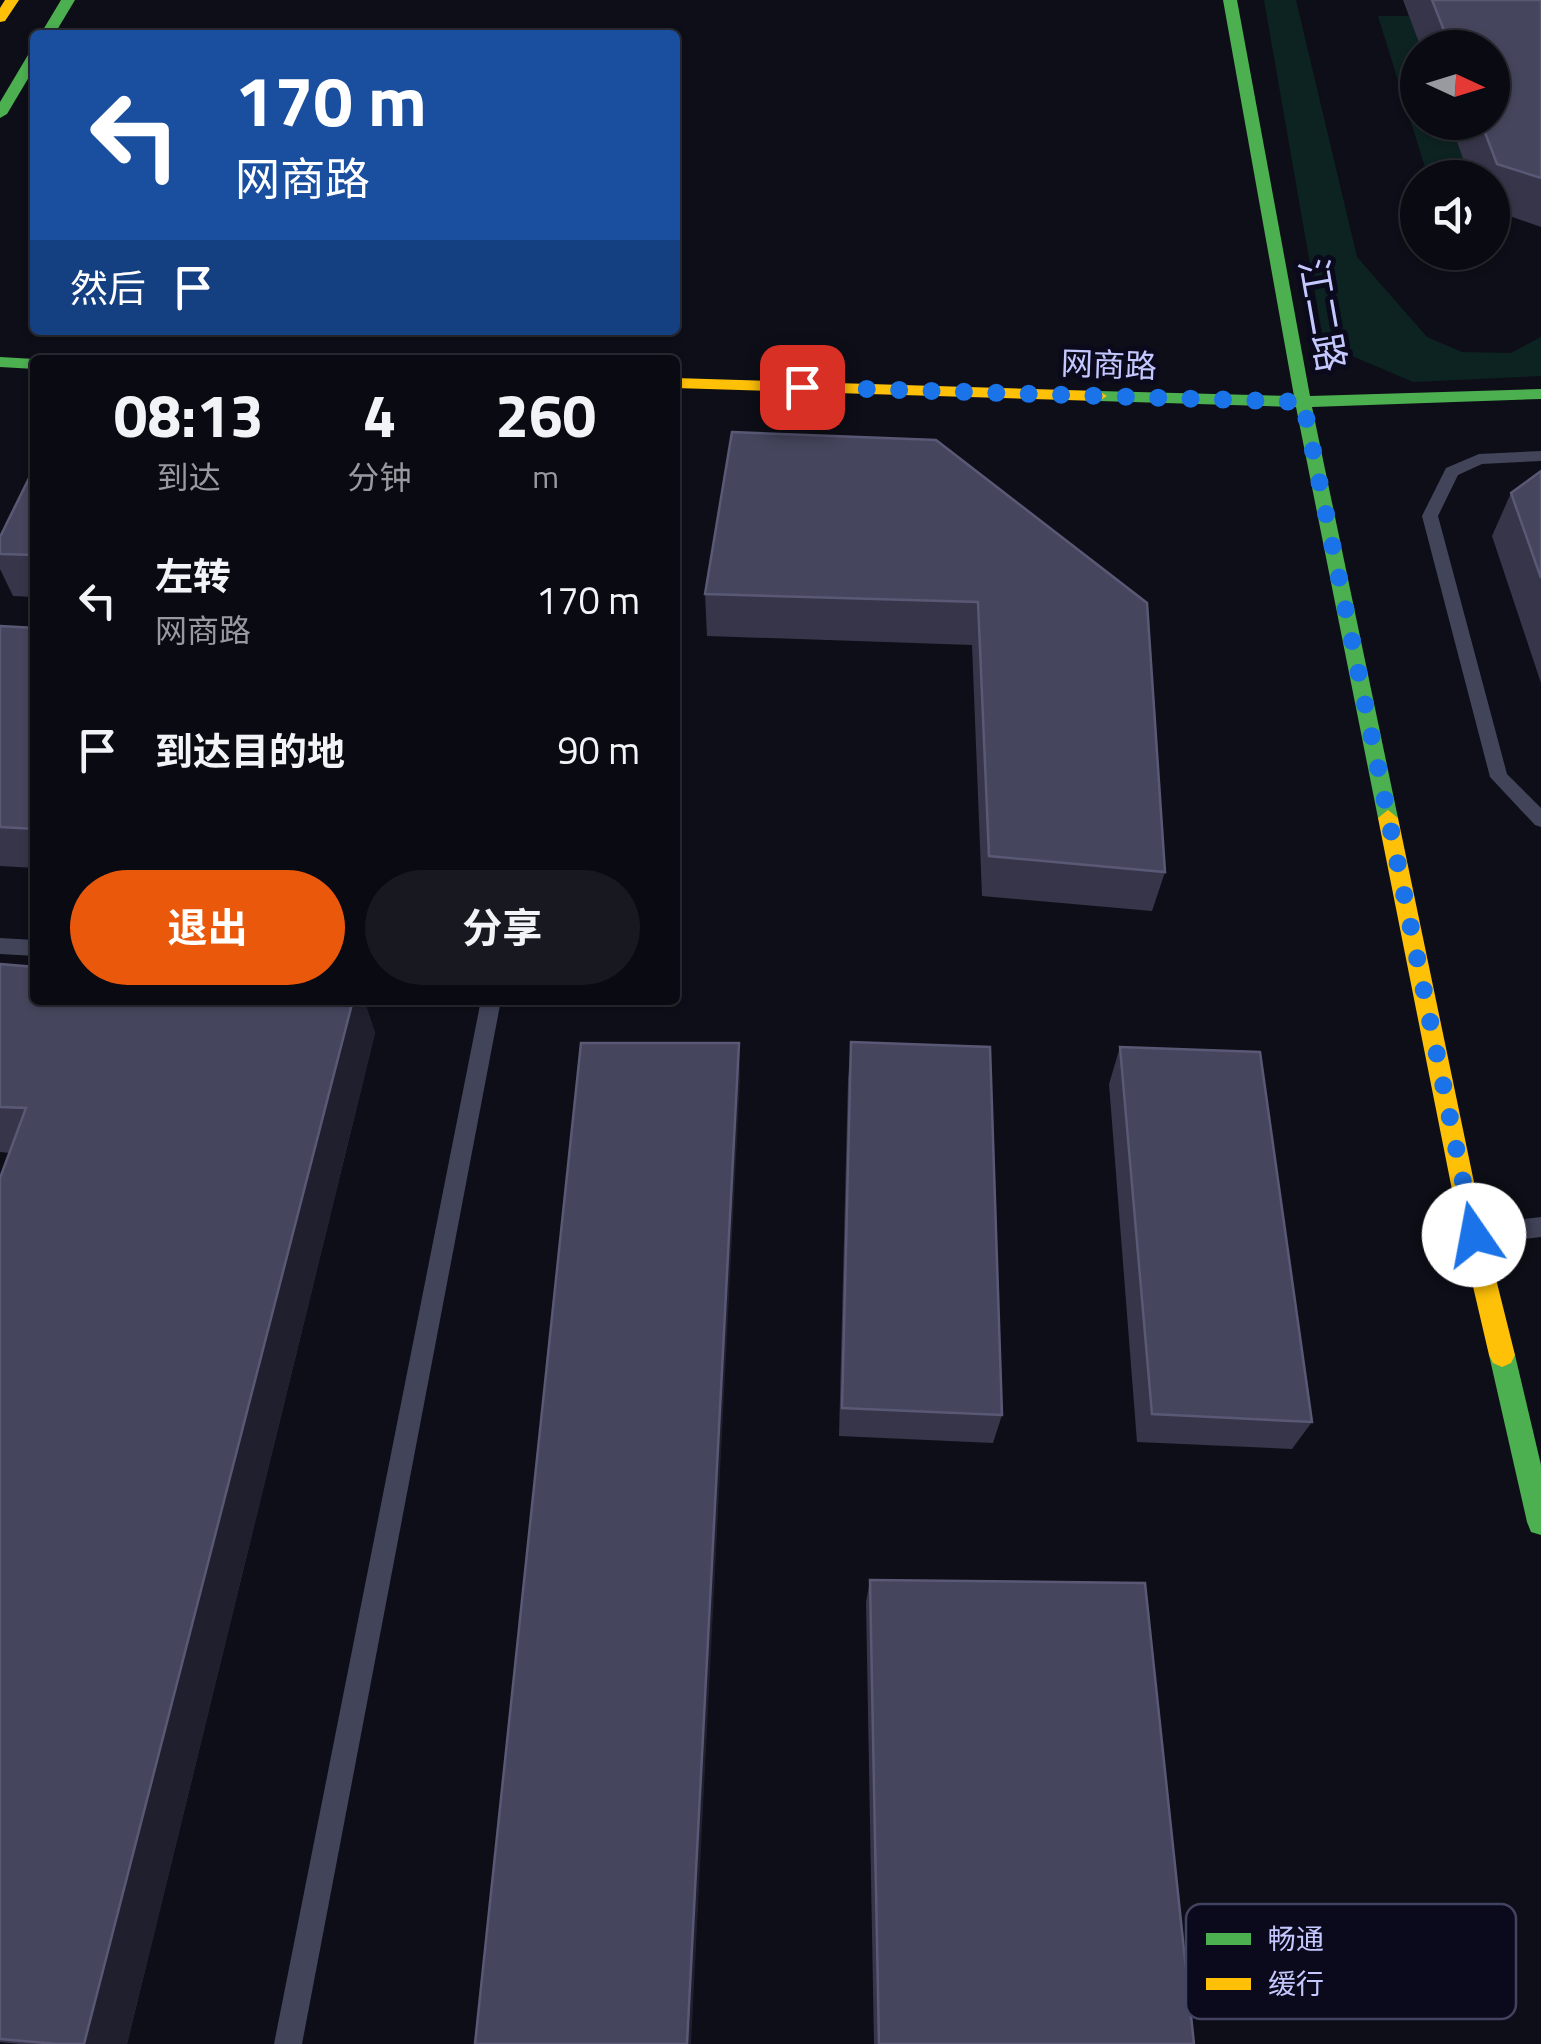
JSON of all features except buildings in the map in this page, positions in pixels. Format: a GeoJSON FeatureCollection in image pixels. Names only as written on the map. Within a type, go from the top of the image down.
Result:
{"type":"FeatureCollection","features":[{"type":"Feature","properties":{"kind":"street"},"geometry":{"type":"LineString","coordinates":[[0,18],[12,0]]}},
{"type":"Feature","properties":{"kind":"street"},"geometry":{"type":"LineString","coordinates":[[50,30],[68,0]]}},
{"type":"Feature","properties":{"kind":"street","name":"江二路"},"geometry":{"type":"LineString","coordinates":[[1230,0],[1303,402],[1474,1235],[1514,1366],[1541,1522]]}},
{"type":"Feature","properties":{"kind":"street"},"geometry":{"type":"LineString","coordinates":[[0,114],[30,64]]}},
{"type":"Feature","properties":{"kind":"street"},"geometry":{"type":"LineString","coordinates":[[0,362],[30,364]]}},
{"type":"Feature","properties":{"kind":"street","name":"网商路"},"geometry":{"type":"LineString","coordinates":[[680,383],[1303,402],[1541,394]]}},
{"type":"Feature","properties":{"kind":"lane"},"geometry":{"type":"LineString","coordinates":[[1541,456],[1479,459],[1452,472],[1430,516],[1499,777],[1541,820]]}},
{"type":"Feature","properties":{"kind":"lane"},"geometry":{"type":"LineString","coordinates":[[1521,800],[1541,800]]}},
{"type":"Feature","properties":{"kind":"lane"},"geometry":{"type":"LineString","coordinates":[[0,946],[30,948]]}},
{"type":"Feature","properties":{"kind":"lane"},"geometry":{"type":"LineString","coordinates":[[288,2044],[490,1005]]}},
{"type":"Feature","properties":{"kind":"lane"},"geometry":{"type":"LineString","coordinates":[[1474,1235],[1541,1227]]}},
{"type":"Feature","properties":{"kind":"green space"},"geometry":{"type":"Polygon","coordinates":[[[1264,0],[1296,0],[1357,257],[1427,337],[1462,352],[1511,353],[1541,337],[1541,376],[1413,382],[1324,344],[1264,0]]]}},
{"type":"Feature","properties":{"kind":"green space"},"geometry":{"type":"Polygon","coordinates":[[[1378,16],[1409,16],[1414,30],[1400,30],[1400,87],[1378,16]]]}},
{"type":"Feature","properties":{"kind":"green space"},"geometry":{"type":"Polygon","coordinates":[[[1417,140],[1457,140],[1464,160],[1423,160],[1417,140]]]}},
{"type":"Feature","properties":{"kind":"traffic: fast"},"geometry":{"type":"LineString","coordinates":[[50,30],[68,0]]}},
{"type":"Feature","properties":{"kind":"traffic: fast"},"geometry":{"type":"LineString","coordinates":[[1230,0],[1303,402],[1388,818]]}},
{"type":"Feature","properties":{"kind":"traffic: fast"},"geometry":{"type":"LineString","coordinates":[[0,114],[30,63]]}},
{"type":"Feature","properties":{"kind":"traffic: fast"},"geometry":{"type":"LineString","coordinates":[[0,362],[30,364]]}},
{"type":"Feature","properties":{"kind":"traffic: fast"},"geometry":{"type":"LineString","coordinates":[[1099,396],[1303,402],[1541,394]]}},
{"type":"Feature","properties":{"kind":"traffic: fast"},"geometry":{"type":"LineString","coordinates":[[1502,1355],[1541,1522]]}},
{"type":"Feature","properties":{"kind":"traffic: slow"},"geometry":{"type":"LineString","coordinates":[[0,18],[12,0]]}},
{"type":"Feature","properties":{"kind":"traffic: slow"},"geometry":{"type":"LineString","coordinates":[[680,383],[1099,396]]}},
{"type":"Feature","properties":{"kind":"traffic: slow"},"geometry":{"type":"LineString","coordinates":[[1388,818],[1473,1235],[1502,1355]]}},
{"type":"Feature","properties":{"kind":"route"},"geometry":{"type":"LineString","coordinates":[[802,387],[1303,402],[1474,1235]]}}]}
